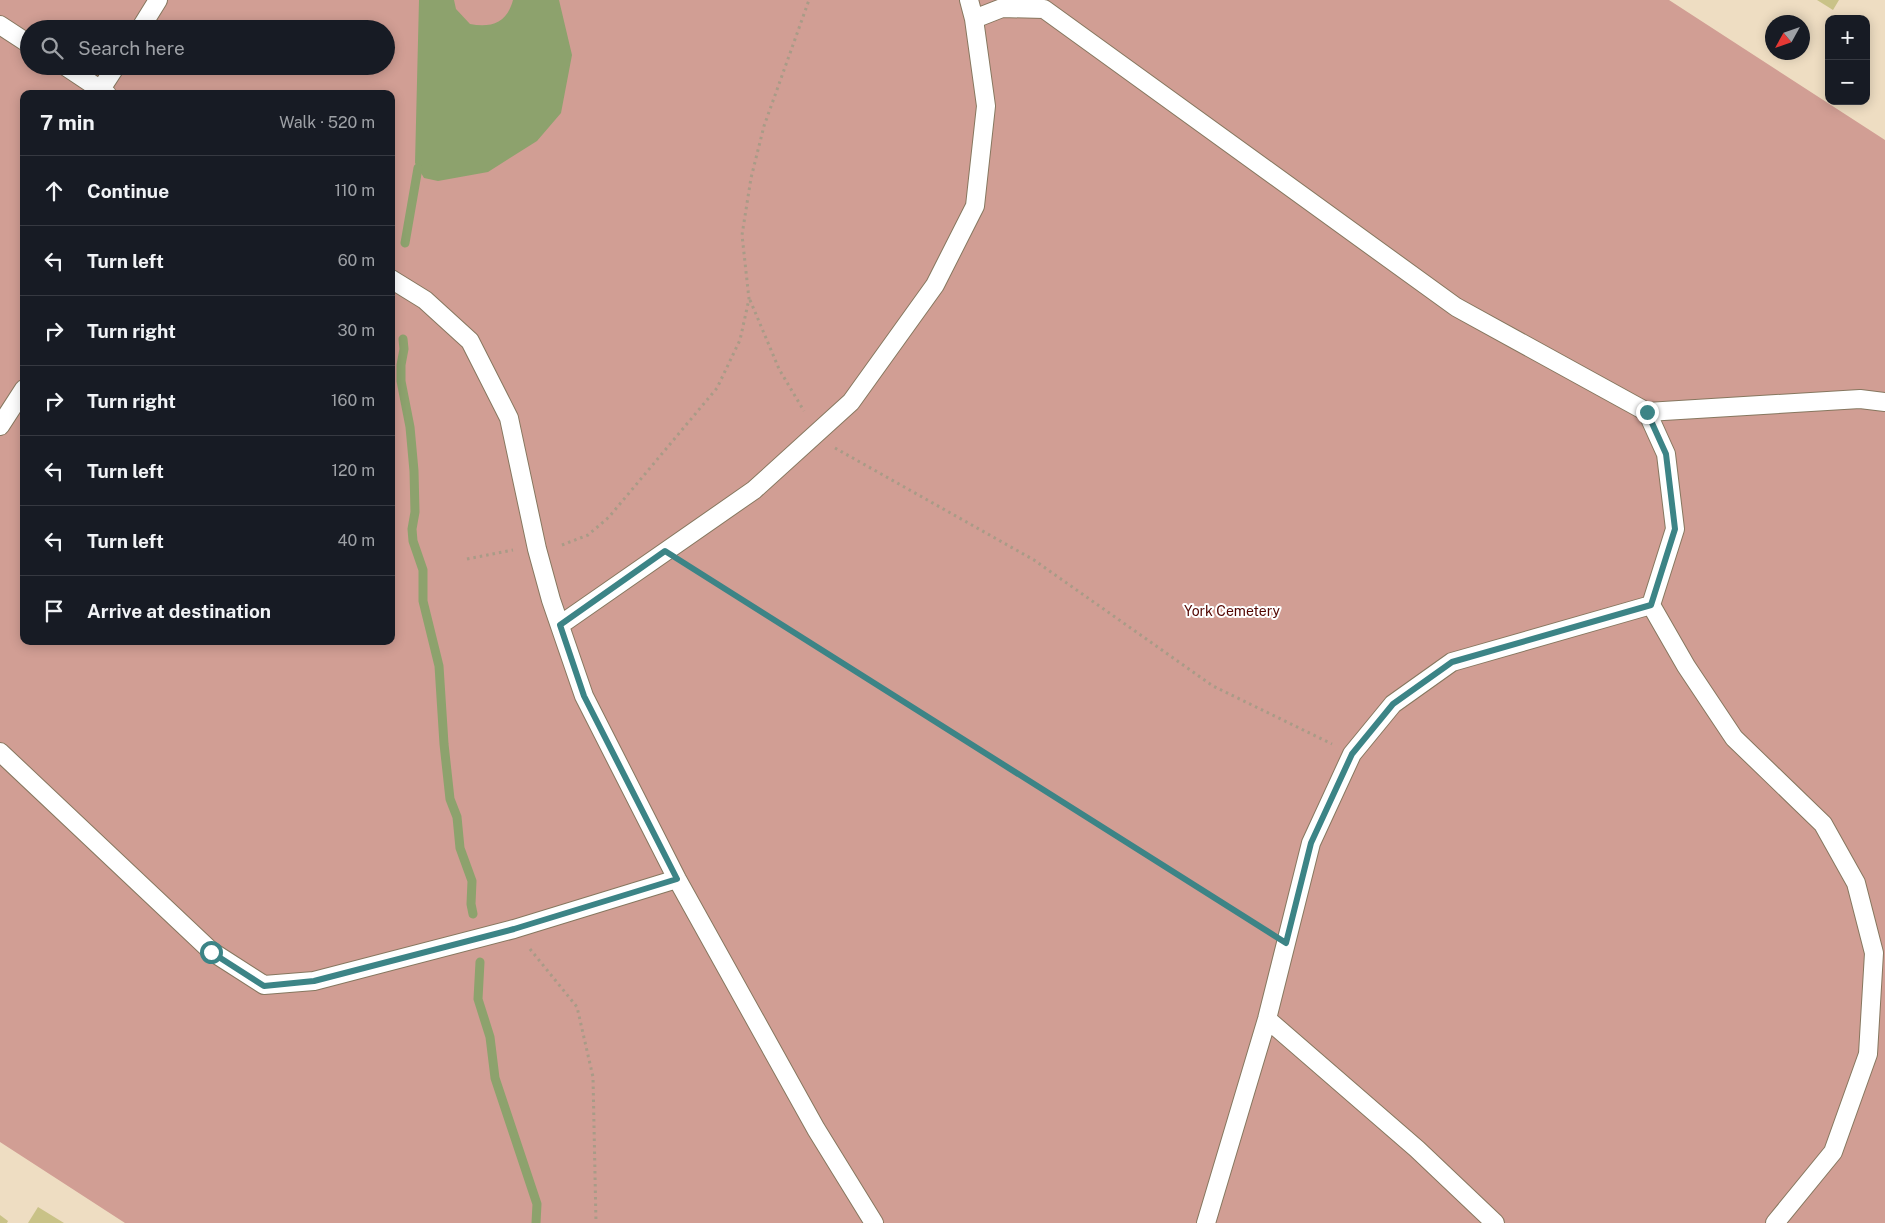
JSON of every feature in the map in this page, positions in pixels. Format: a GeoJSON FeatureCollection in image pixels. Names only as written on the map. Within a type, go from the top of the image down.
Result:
{"type":"FeatureCollection","features":[{"type":"Feature","properties":{"kind":"lane"},"geometry":{"type":"LineString","coordinates":[[146,20],[158,0]]}},
{"type":"Feature","properties":{"kind":"lane"},"geometry":{"type":"LineString","coordinates":[[560,625],[754,490],[851,402],[935,286],[975,206],[986,106],[974,19],[969,0]]}},
{"type":"Feature","properties":{"kind":"lane"},"geometry":{"type":"LineString","coordinates":[[974,19],[1002,8],[1044,9],[1456,308],[1647,412],[1860,399],[1885,402]]}},
{"type":"Feature","properties":{"kind":"lane"},"geometry":{"type":"LineString","coordinates":[[0,26],[20,38]]}},
{"type":"Feature","properties":{"kind":"lane"},"geometry":{"type":"LineString","coordinates":[[78,75],[101,90]]}},
{"type":"Feature","properties":{"kind":"lane"},"geometry":{"type":"LineString","coordinates":[[105,90],[112,75]]}},
{"type":"Feature","properties":{"kind":"lane"},"geometry":{"type":"LineString","coordinates":[[395,281],[425,300],[470,341],[509,418],[537,549],[551,600],[584,696],[677,879],[816,1129],[874,1223]]}},
{"type":"Feature","properties":{"kind":"lane"},"geometry":{"type":"LineString","coordinates":[[0,426],[20,395]]}},
{"type":"Feature","properties":{"kind":"lane"},"geometry":{"type":"LineString","coordinates":[[1647,412],[1666,454],[1675,529],[1651,605],[1686,666],[1734,738],[1823,824],[1856,883],[1874,953],[1868,1054],[1833,1152],[1775,1223]]}},
{"type":"Feature","properties":{"kind":"lane"},"geometry":{"type":"LineString","coordinates":[[1206,1223],[1267,1019],[1311,843],[1352,754],[1393,704],[1452,662],[1651,605]]}},
{"type":"Feature","properties":{"kind":"lane"},"geometry":{"type":"LineString","coordinates":[[0,752],[211,952],[264,986],[314,981],[514,929],[677,879]]}},
{"type":"Feature","properties":{"kind":"lane"},"geometry":{"type":"LineString","coordinates":[[1267,1019],[1417,1149],[1495,1223]]}},
{"type":"Feature","properties":{"kind":"path"},"geometry":{"type":"LineString","coordinates":[[807,414],[779,369],[750,299],[742,235],[751,178],[764,126],[809,0]]}},
{"type":"Feature","properties":{"kind":"path"},"geometry":{"type":"LineString","coordinates":[[554,548],[588,535],[609,517],[717,388],[740,340],[750,299]]}},
{"type":"Feature","properties":{"kind":"path"},"geometry":{"type":"LineString","coordinates":[[830,445],[1034,560],[1213,686],[1352,754]]}},
{"type":"Feature","properties":{"kind":"path"},"geometry":{"type":"LineString","coordinates":[[467,559],[517,550]]}},
{"type":"Feature","properties":{"kind":"path"},"geometry":{"type":"LineString","coordinates":[[665,551],[1286,943]]}},
{"type":"Feature","properties":{"kind":"path"},"geometry":{"type":"LineString","coordinates":[[514,929],[577,1007],[593,1077],[596,1223]]}},
{"type":"Feature","properties":{"kind":"green space","name":"York Cemetery"},"geometry":{"type":"Polygon","coordinates":[[[0,0],[1669,0],[1825,101],[1825,105],[1831,105],[1885,140],[1885,1223],[125,1223],[0,1142],[0,0]]]}},
{"type":"Feature","properties":{"kind":"shaded area"},"geometry":{"type":"Polygon","coordinates":[[[419,0],[454,0],[456,9],[470,24],[485,25],[502,19],[507,14],[513,0],[559,0],[572,55],[561,113],[537,141],[488,172],[438,181],[424,178],[415,163],[419,0]]]}},
{"type":"Feature","properties":{"kind":"building"},"geometry":{"type":"Polygon","coordinates":[[[1817,0],[1839,0],[1833,10],[1817,0]]]}},
{"type":"Feature","properties":{"kind":"building"},"geometry":{"type":"Polygon","coordinates":[[[38,1207],[64,1223],[28,1223],[38,1207]]]}},
{"type":"Feature","properties":{"kind":"building"},"geometry":{"type":"Polygon","coordinates":[[[0,1215],[8,1221],[7,1223],[0,1223],[0,1215]]]}},
{"type":"Feature","properties":{"kind":"waterway"},"geometry":{"type":"LineString","coordinates":[[405,243],[418,168]]}},
{"type":"Feature","properties":{"kind":"waterway"},"geometry":{"type":"LineString","coordinates":[[403,339],[401,381],[410,427],[414,471],[415,512],[412,529],[413,541],[423,570],[423,601],[439,666],[450,799],[457,817],[460,848],[472,881],[471,904],[473,914]]}},
{"type":"Feature","properties":{"kind":"waterway"},"geometry":{"type":"LineString","coordinates":[[480,962],[478,999],[490,1037],[495,1078],[537,1204],[536,1223]]}},
{"type":"Feature","properties":{"kind":"route"},"geometry":{"type":"LineString","coordinates":[[211,952],[264,986],[314,981],[514,929],[677,879],[584,696],[560,625],[665,551],[1286,943],[1311,843],[1352,754],[1393,704],[1452,662],[1651,605],[1675,529],[1666,454],[1647,412]]}}]}
